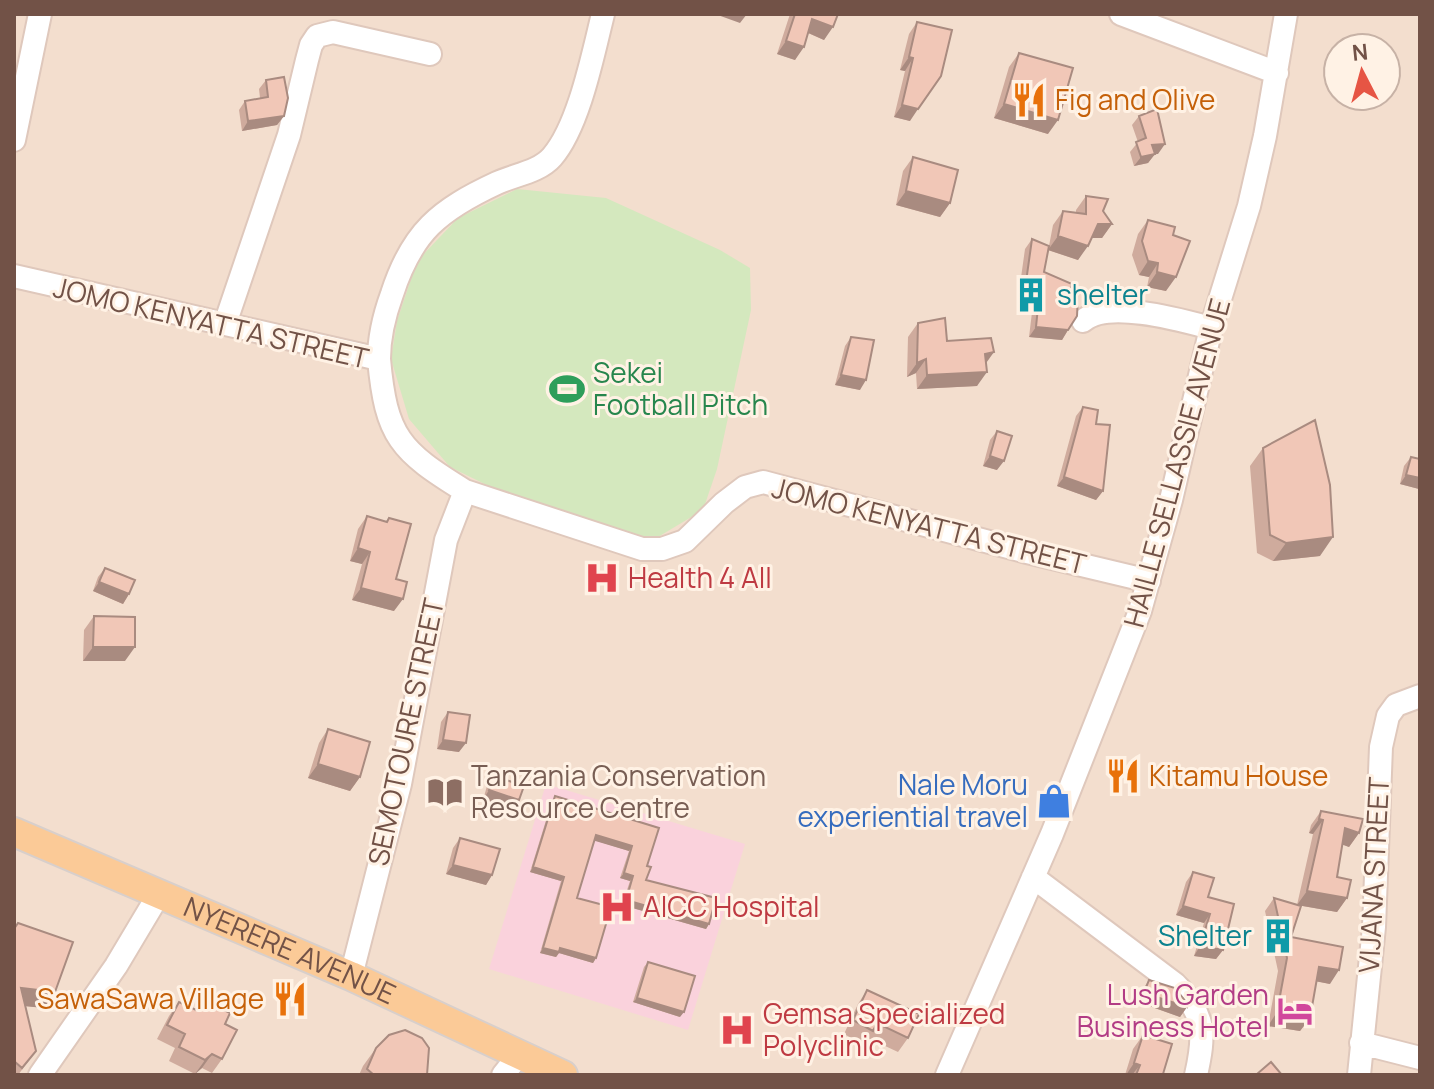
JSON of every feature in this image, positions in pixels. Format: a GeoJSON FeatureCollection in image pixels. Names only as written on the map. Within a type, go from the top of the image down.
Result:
{"type":"FeatureCollection","features":[{"type":"Feature","properties":{"kind":"main road","name":"NYERERE AVENUE"},"geometry":{"type":"LineString","coordinates":[[14,832],[351,976],[511,1065],[563,1075]]}},
{"type":"Feature","properties":{"kind":"street"},"geometry":{"type":"LineString","coordinates":[[14,140],[40,14]]}},
{"type":"Feature","properties":{"kind":"street"},"geometry":{"type":"LineString","coordinates":[[379,359],[379,336],[385,313],[402,264],[418,236],[472,194],[551,159],[570,128],[591,65],[603,14]]}},
{"type":"Feature","properties":{"kind":"street"},"geometry":{"type":"LineString","coordinates":[[1121,14],[1277,73]]}},
{"type":"Feature","properties":{"kind":"street","name":"HAILLE SELLASSIE AVENUE"},"geometry":{"type":"LineString","coordinates":[[947,1075],[1033,877],[1140,611],[1211,328],[1249,206],[1286,14]]}},
{"type":"Feature","properties":{"kind":"street"},"geometry":{"type":"LineString","coordinates":[[225,324],[289,135],[307,60],[317,36],[333,32],[430,54]]}},
{"type":"Feature","properties":{"kind":"street","name":"JOMO KENYATTA STREET"},"geometry":{"type":"LineString","coordinates":[[14,276],[379,359],[383,398],[392,425],[407,450],[465,491],[642,549],[662,549],[685,541],[745,487],[763,482],[1149,581]]}},
{"type":"Feature","properties":{"kind":"street"},"geometry":{"type":"LineString","coordinates":[[1083,321],[1091,314],[1114,311],[1174,319],[1211,328]]}},
{"type":"Feature","properties":{"kind":"street","name":"SEMOTOURE STREET"},"geometry":{"type":"LineString","coordinates":[[351,976],[400,784],[446,540],[465,491]]}},
{"type":"Feature","properties":{"kind":"street","name":"VIJANA STREET"},"geometry":{"type":"LineString","coordinates":[[1359,1075],[1374,927],[1381,747],[1388,716],[1396,705],[1420,696]]}},
{"type":"Feature","properties":{"kind":"street"},"geometry":{"type":"LineString","coordinates":[[1033,877],[1192,1000],[1201,1021],[1202,1037],[1196,1075]]}},
{"type":"Feature","properties":{"kind":"street"},"geometry":{"type":"LineString","coordinates":[[40,1075],[116,966],[159,894]]}},
{"type":"Feature","properties":{"kind":"street"},"geometry":{"type":"LineString","coordinates":[[1361,1043],[1420,1058]]}},
{"type":"Feature","properties":{"kind":"shaded area"},"geometry":{"type":"Polygon","coordinates":[[[14,14],[1420,14],[1420,1075],[14,1075],[14,14]]]}},
{"type":"Feature","properties":{"kind":"shaded area","name":"AICC Hospital"},"geometry":{"type":"Polygon","coordinates":[[[546,784],[745,844],[688,1030],[489,969],[546,784]]]}},
{"type":"Feature","properties":{"kind":"green space","name":"Sekei Football Pitch"},"geometry":{"type":"Polygon","coordinates":[[[517,189],[606,198],[720,250],[750,268],[751,310],[717,469],[703,510],[653,540],[511,497],[450,467],[409,419],[391,359],[397,321],[417,261],[458,218],[517,189]]]}},
{"type":"Feature","properties":{"kind":"building"},"geometry":{"type":"Polygon","coordinates":[[[795,14],[838,14],[833,27],[812,19],[804,47],[786,41],[795,14]]]}},
{"type":"Feature","properties":{"kind":"building"},"geometry":{"type":"Polygon","coordinates":[[[917,22],[952,30],[941,76],[918,109],[902,105],[913,58],[909,57],[917,22]]]}},
{"type":"Feature","properties":{"kind":"building","name":"Fig and Olive"},"geometry":{"type":"Polygon","coordinates":[[[1019,53],[1073,68],[1058,120],[1004,104],[1019,53]]]}},
{"type":"Feature","properties":{"kind":"building"},"geometry":{"type":"Polygon","coordinates":[[[284,77],[288,98],[284,116],[248,121],[245,101],[268,97],[266,80],[284,77]]]}},
{"type":"Feature","properties":{"kind":"building"},"geometry":{"type":"Polygon","coordinates":[[[1157,109],[1165,144],[1152,145],[1155,154],[1141,157],[1136,142],[1146,138],[1139,116],[1157,109]]]}},
{"type":"Feature","properties":{"kind":"building"},"geometry":{"type":"Polygon","coordinates":[[[913,157],[958,170],[950,203],[906,191],[913,157]]]}},
{"type":"Feature","properties":{"kind":"building"},"geometry":{"type":"Polygon","coordinates":[[[1086,196],[1108,199],[1103,211],[1112,224],[1098,224],[1088,246],[1058,236],[1063,211],[1086,214],[1086,196]]]}},
{"type":"Feature","properties":{"kind":"building"},"geometry":{"type":"Polygon","coordinates":[[[1148,220],[1175,227],[1173,235],[1190,241],[1176,277],[1157,272],[1158,263],[1148,261],[1142,241],[1148,220]]]}},
{"type":"Feature","properties":{"kind":"building","name":"shelter"},"geometry":{"type":"Polygon","coordinates":[[[1032,239],[1049,246],[1044,272],[1072,284],[1069,295],[1078,295],[1077,316],[1068,330],[1036,327],[1040,287],[1025,289],[1032,239]]]}},
{"type":"Feature","properties":{"kind":"building"},"geometry":{"type":"Polygon","coordinates":[[[945,318],[947,341],[991,338],[994,352],[985,354],[987,372],[927,375],[926,359],[917,363],[918,323],[945,318]]]}},
{"type":"Feature","properties":{"kind":"building"},"geometry":{"type":"Polygon","coordinates":[[[851,337],[874,340],[866,380],[841,375],[851,337]]]}},
{"type":"Feature","properties":{"kind":"building"},"geometry":{"type":"Polygon","coordinates":[[[1083,407],[1098,410],[1096,424],[1110,425],[1103,491],[1064,477],[1083,407]]]}},
{"type":"Feature","properties":{"kind":"building"},"geometry":{"type":"Polygon","coordinates":[[[1315,420],[1330,485],[1333,537],[1286,543],[1270,535],[1263,448],[1315,420]]]}},
{"type":"Feature","properties":{"kind":"building"},"geometry":{"type":"Polygon","coordinates":[[[997,431],[1012,436],[1004,461],[990,456],[997,431]]]}},
{"type":"Feature","properties":{"kind":"building"},"geometry":{"type":"Polygon","coordinates":[[[1411,457],[1420,459],[1420,478],[1406,475],[1411,457]]]}},
{"type":"Feature","properties":{"kind":"building"},"geometry":{"type":"Polygon","coordinates":[[[367,516],[411,524],[396,579],[407,582],[403,599],[361,588],[370,552],[358,548],[367,516]]]}},
{"type":"Feature","properties":{"kind":"building"},"geometry":{"type":"Polygon","coordinates":[[[105,568],[135,580],[129,594],[99,582],[105,568]]]}},
{"type":"Feature","properties":{"kind":"building"},"geometry":{"type":"Polygon","coordinates":[[[94,616],[135,617],[135,647],[93,647],[94,616]]]}},
{"type":"Feature","properties":{"kind":"building"},"geometry":{"type":"Polygon","coordinates":[[[448,712],[470,715],[466,743],[443,740],[448,712]]]}},
{"type":"Feature","properties":{"kind":"building"},"geometry":{"type":"Polygon","coordinates":[[[328,729],[370,742],[360,777],[318,764],[328,729]]]}},
{"type":"Feature","properties":{"kind":"building"},"geometry":{"type":"Polygon","coordinates":[[[494,776],[524,786],[519,800],[489,790],[494,776]]]}},
{"type":"Feature","properties":{"kind":"building"},"geometry":{"type":"Polygon","coordinates":[[[555,796],[659,828],[647,866],[651,867],[646,880],[716,898],[709,924],[626,900],[633,876],[624,873],[632,846],[596,835],[577,898],[611,907],[596,958],[560,948],[559,952],[543,948],[564,877],[533,867],[555,796]]]}},
{"type":"Feature","properties":{"kind":"building"},"geometry":{"type":"Polygon","coordinates":[[[1321,811],[1363,819],[1359,833],[1345,828],[1337,877],[1351,880],[1347,898],[1307,891],[1323,820],[1319,819],[1321,811]]]}},
{"type":"Feature","properties":{"kind":"building"},"geometry":{"type":"Polygon","coordinates":[[[460,838],[500,849],[492,875],[453,865],[460,838]]]}},
{"type":"Feature","properties":{"kind":"building"},"geometry":{"type":"Polygon","coordinates":[[[1193,872],[1214,878],[1208,897],[1234,904],[1223,950],[1200,946],[1210,914],[1183,906],[1193,872]]]}},
{"type":"Feature","properties":{"kind":"building"},"geometry":{"type":"Polygon","coordinates":[[[1274,898],[1301,906],[1291,937],[1343,947],[1339,970],[1319,967],[1310,1018],[1277,1012],[1287,958],[1274,898]]]}},
{"type":"Feature","properties":{"kind":"building"},"geometry":{"type":"Polygon","coordinates":[[[18,923],[73,942],[55,992],[21,988],[36,1051],[22,1068],[14,1061],[14,929],[18,923]]]}},
{"type":"Feature","properties":{"kind":"building"},"geometry":{"type":"Polygon","coordinates":[[[648,962],[695,976],[684,1012],[637,998],[648,962]]]}},
{"type":"Feature","properties":{"kind":"building"},"geometry":{"type":"Polygon","coordinates":[[[1149,980],[1175,988],[1187,1007],[1144,993],[1149,980]]]}},
{"type":"Feature","properties":{"kind":"building"},"geometry":{"type":"Polygon","coordinates":[[[867,990],[919,1014],[908,1038],[877,1023],[873,1031],[853,1020],[867,990]]]}},
{"type":"Feature","properties":{"kind":"building"},"geometry":{"type":"Polygon","coordinates":[[[202,999],[230,1013],[225,1024],[237,1030],[222,1059],[212,1054],[205,1060],[179,1047],[185,1034],[167,1025],[179,1002],[196,1010],[202,999]]]}},
{"type":"Feature","properties":{"kind":"building"},"geometry":{"type":"Polygon","coordinates":[[[405,1030],[422,1038],[429,1048],[427,1075],[374,1075],[367,1069],[376,1048],[389,1035],[405,1030]]]}},
{"type":"Feature","properties":{"kind":"building"},"geometry":{"type":"Polygon","coordinates":[[[1143,1035],[1172,1044],[1163,1074],[1166,1075],[1136,1075],[1140,1065],[1134,1063],[1143,1035]]]}},
{"type":"Feature","properties":{"kind":"building"},"geometry":{"type":"Polygon","coordinates":[[[1271,1062],[1282,1075],[1257,1074],[1271,1062]]]}},
{"type":"Feature","properties":{"kind":"place","name":"Fig and Olive"},"geometry":{"type":"Point","coordinates":[1029,100]}},
{"type":"Feature","properties":{"kind":"place","name":"shelter"},"geometry":{"type":"Point","coordinates":[1031,295]}},
{"type":"Feature","properties":{"kind":"place","name":"Sekei Football Pitch"},"geometry":{"type":"Point","coordinates":[567,389]}},
{"type":"Feature","properties":{"kind":"place","name":"Health 4 All"},"geometry":{"type":"Point","coordinates":[602,578]}},
{"type":"Feature","properties":{"kind":"place","name":"Kitamu House"},"geometry":{"type":"Point","coordinates":[1123,776]}},
{"type":"Feature","properties":{"kind":"place","name":"Tanzania Conservation Resource Centre"},"geometry":{"type":"Point","coordinates":[445,792]}},
{"type":"Feature","properties":{"kind":"place","name":"Nale Moru experiential travel"},"geometry":{"type":"Point","coordinates":[1054,801]}},
{"type":"Feature","properties":{"kind":"place","name":"AICC Hospital"},"geometry":{"type":"Point","coordinates":[617,907]}},
{"type":"Feature","properties":{"kind":"place","name":"Shelter"},"geometry":{"type":"Point","coordinates":[1278,936]}},
{"type":"Feature","properties":{"kind":"place","name":"SawaSawa Village"},"geometry":{"type":"Point","coordinates":[290,999]}},
{"type":"Feature","properties":{"kind":"place","name":"Lush Garden Business Hotel"},"geometry":{"type":"Point","coordinates":[1295,1011]}},
{"type":"Feature","properties":{"kind":"place","name":"Gemsa Specialized Polyclinic"},"geometry":{"type":"Point","coordinates":[737,1030]}}]}
